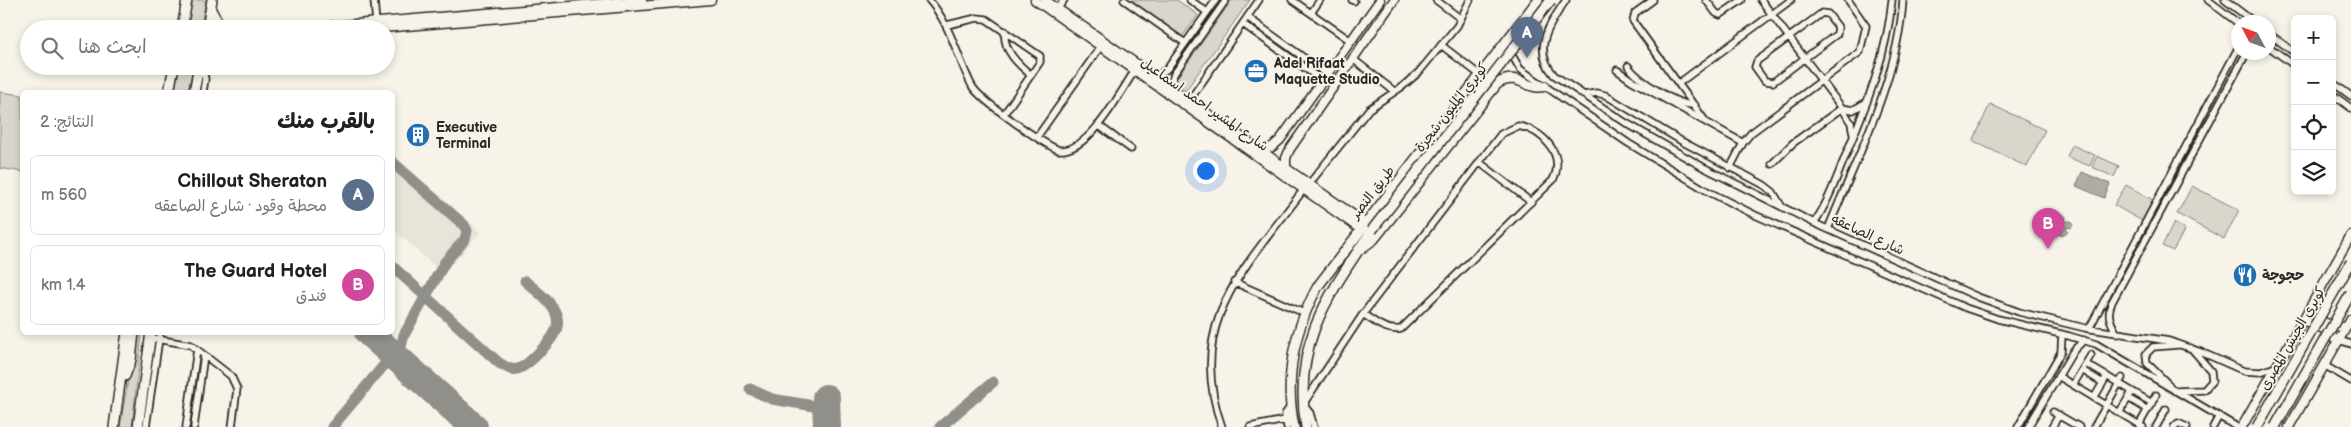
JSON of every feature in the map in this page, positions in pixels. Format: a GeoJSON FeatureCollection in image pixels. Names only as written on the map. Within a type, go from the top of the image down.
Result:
{"type":"FeatureCollection","features":[{"type":"Feature","properties":{"kind":"highway"},"geometry":{"type":"LineString","coordinates":[[184,20],[187,0]]}},
{"type":"Feature","properties":{"kind":"highway","name":"طريق النصر"},"geometry":{"type":"LineString","coordinates":[[1294,427],[1291,364],[1296,338],[1304,313],[1326,274],[1538,0]]}},
{"type":"Feature","properties":{"kind":"highway","name":"كوبري المليون شجرة"},"geometry":{"type":"LineString","coordinates":[[1372,230],[1551,0]]}},
{"type":"Feature","properties":{"kind":"highway"},"geometry":{"type":"LineString","coordinates":[[209,20],[212,4]]}},
{"type":"Feature","properties":{"kind":"highway"},"geometry":{"type":"LineString","coordinates":[[1359,250],[1374,239],[1493,88],[1501,76],[1501,71],[1496,66],[1486,67]]}},
{"type":"Feature","properties":{"kind":"highway"},"geometry":{"type":"LineString","coordinates":[[169,90],[172,75]]}},
{"type":"Feature","properties":{"kind":"highway"},"geometry":{"type":"LineString","coordinates":[[195,90],[199,75]]}},
{"type":"Feature","properties":{"kind":"highway"},"geometry":{"type":"LineString","coordinates":[[1493,88],[1501,81],[1510,79],[1519,80],[1538,88],[1545,86]]}},
{"type":"Feature","properties":{"kind":"highway","name":"طريق النصر"},"geometry":{"type":"LineString","coordinates":[[1306,427],[1304,405],[1305,361],[1313,330],[1325,301],[1372,230]]}},
{"type":"Feature","properties":{"kind":"highway","name":"كوبرى الجيش المصرى"},"geometry":{"type":"LineString","coordinates":[[2258,427],[2351,262]]}},
{"type":"Feature","properties":{"kind":"highway","name":"كوبرى الجيش المصرى"},"geometry":{"type":"LineString","coordinates":[[2275,427],[2351,293]]}},
{"type":"Feature","properties":{"kind":"highway"},"geometry":{"type":"LineString","coordinates":[[114,427],[128,335]]}},
{"type":"Feature","properties":{"kind":"highway"},"geometry":{"type":"LineString","coordinates":[[120,383],[131,360],[134,335]]}},
{"type":"Feature","properties":{"kind":"highway"},"geometry":{"type":"LineString","coordinates":[[138,427],[153,335]]}},
{"type":"Feature","properties":{"kind":"main road"},"geometry":{"type":"LineString","coordinates":[[395,24],[585,2],[642,0]]}},
{"type":"Feature","properties":{"kind":"main road"},"geometry":{"type":"LineString","coordinates":[[395,24],[711,0]]}},
{"type":"Feature","properties":{"kind":"main road","name":"شارع المشير احمد اسماعيل"},"geometry":{"type":"LineString","coordinates":[[1035,0],[1363,226]]}},
{"type":"Feature","properties":{"kind":"main road","name":"شارع المشير احمد اسماعيل"},"geometry":{"type":"LineString","coordinates":[[1045,0],[1190,101],[1220,126],[1286,168],[1306,187]]}},
{"type":"Feature","properties":{"kind":"main road"},"geometry":{"type":"LineString","coordinates":[[1260,150],[1277,144],[1380,0]]}},
{"type":"Feature","properties":{"kind":"main road"},"geometry":{"type":"LineString","coordinates":[[1286,168],[1288,153],[1394,0]]}},
{"type":"Feature","properties":{"kind":"main road"},"geometry":{"type":"LineString","coordinates":[[212,4],[218,20]]}},
{"type":"Feature","properties":{"kind":"main road"},"geometry":{"type":"LineString","coordinates":[[1277,144],[1279,152],[1288,153]]}},
{"type":"Feature","properties":{"kind":"main road"},"geometry":{"type":"LineString","coordinates":[[2242,427],[2351,235]]}},
{"type":"Feature","properties":{"kind":"main road"},"geometry":{"type":"LineString","coordinates":[[2310,307],[2324,323],[2346,328]]}},
{"type":"Feature","properties":{"kind":"main road"},"geometry":{"type":"LineString","coordinates":[[2289,427],[2351,319]]}},
{"type":"Feature","properties":{"kind":"main road"},"geometry":{"type":"LineString","coordinates":[[2303,320],[2322,328],[2338,341]]}},
{"type":"Feature","properties":{"kind":"street"},"geometry":{"type":"LineString","coordinates":[[373,20],[374,0]]}},
{"type":"Feature","properties":{"kind":"street"},"geometry":{"type":"LineString","coordinates":[[929,0],[947,24],[974,88],[982,98],[1054,148],[1068,150],[1086,139],[1098,125],[1135,70]]}},
{"type":"Feature","properties":{"kind":"street"},"geometry":{"type":"LineString","coordinates":[[1058,8],[1064,0]]}},
{"type":"Feature","properties":{"kind":"street"},"geometry":{"type":"LineString","coordinates":[[1124,0],[1185,44]]}},
{"type":"Feature","properties":{"kind":"street"},"geometry":{"type":"LineString","coordinates":[[1190,0],[1207,12],[1211,21]]}},
{"type":"Feature","properties":{"kind":"street"},"geometry":{"type":"LineString","coordinates":[[1156,77],[1167,69],[1216,0]]}},
{"type":"Feature","properties":{"kind":"street"},"geometry":{"type":"LineString","coordinates":[[1170,87],[1174,74],[1226,0]]}},
{"type":"Feature","properties":{"kind":"street"},"geometry":{"type":"LineString","coordinates":[[1190,101],[1259,0]]}},
{"type":"Feature","properties":{"kind":"street"},"geometry":{"type":"LineString","coordinates":[[1292,0],[1351,42]]}},
{"type":"Feature","properties":{"kind":"street"},"geometry":{"type":"LineString","coordinates":[[1311,13],[1320,0]]}},
{"type":"Feature","properties":{"kind":"street"},"geometry":{"type":"LineString","coordinates":[[1436,0],[1461,19]]}},
{"type":"Feature","properties":{"kind":"street"},"geometry":{"type":"LineString","coordinates":[[1222,427],[1211,386],[1212,343],[1225,301],[1234,282],[1306,187],[1369,109],[1411,80],[1441,46],[1461,19],[1470,0]]}},
{"type":"Feature","properties":{"kind":"street","name":"شارع الصاعقه"},"geometry":{"type":"LineString","coordinates":[[1566,0],[1547,29],[1543,42],[1544,56],[1554,75],[1667,147],[1782,207],[1990,302],[2019,312],[2089,329],[2180,344],[2244,371],[2260,372],[2276,368]]}},
{"type":"Feature","properties":{"kind":"street"},"geometry":{"type":"LineString","coordinates":[[1653,0],[1635,13],[1634,21],[1706,122]]}},
{"type":"Feature","properties":{"kind":"street"},"geometry":{"type":"LineString","coordinates":[[1706,0],[1716,13],[1720,15],[1742,0]]}},
{"type":"Feature","properties":{"kind":"street"},"geometry":{"type":"LineString","coordinates":[[1761,0],[1842,108],[1851,123],[1854,135]]}},
{"type":"Feature","properties":{"kind":"street"},"geometry":{"type":"LineString","coordinates":[[1679,83],[1791,0]]}},
{"type":"Feature","properties":{"kind":"street"},"geometry":{"type":"LineString","coordinates":[[1730,168],[1743,143],[1755,130],[1856,56],[1863,45],[1866,26],[1848,0]]}},
{"type":"Feature","properties":{"kind":"street"},"geometry":{"type":"LineString","coordinates":[[1814,223],[1826,202],[1867,102],[1883,54],[1892,0]]}},
{"type":"Feature","properties":{"kind":"street"},"geometry":{"type":"LineString","coordinates":[[1828,229],[1886,84],[1896,45],[1902,0]]}},
{"type":"Feature","properties":{"kind":"street"},"geometry":{"type":"LineString","coordinates":[[2208,0],[2231,18]]}},
{"type":"Feature","properties":{"kind":"street"},"geometry":{"type":"LineString","coordinates":[[2225,0],[2245,15]]}},
{"type":"Feature","properties":{"kind":"street"},"geometry":{"type":"LineString","coordinates":[[1207,12],[1217,12]]}},
{"type":"Feature","properties":{"kind":"street"},"geometry":{"type":"LineString","coordinates":[[1824,13],[1828,14],[1838,27],[1838,34],[1805,58],[1773,82],[1764,80],[1756,69],[1756,63],[1789,37],[1824,13]]}},
{"type":"Feature","properties":{"kind":"street"},"geometry":{"type":"LineString","coordinates":[[1247,17],[1325,78]]}},
{"type":"Feature","properties":{"kind":"street"},"geometry":{"type":"LineString","coordinates":[[947,24],[983,18],[1040,56],[1040,62],[1004,114]]}},
{"type":"Feature","properties":{"kind":"street"},"geometry":{"type":"LineString","coordinates":[[1242,24],[1325,78]]}},
{"type":"Feature","properties":{"kind":"street","name":"شارع الصاعقه"},"geometry":{"type":"LineString","coordinates":[[1516,29],[1511,48],[1514,61],[1520,69],[1654,160],[1740,208],[1966,308],[2009,322],[2084,340],[2112,353],[2237,427]]}},
{"type":"Feature","properties":{"kind":"street"},"geometry":{"type":"LineString","coordinates":[[1005,31],[1005,37],[1013,58],[1031,75]]}},
{"type":"Feature","properties":{"kind":"street"},"geometry":{"type":"LineString","coordinates":[[2276,39],[2291,50]]}},
{"type":"Feature","properties":{"kind":"street"},"geometry":{"type":"LineString","coordinates":[[1037,137],[1101,46]]}},
{"type":"Feature","properties":{"kind":"street"},"geometry":{"type":"LineString","coordinates":[[1441,46],[1480,75]]}},
{"type":"Feature","properties":{"kind":"street"},"geometry":{"type":"LineString","coordinates":[[2276,52],[2291,63]]}},
{"type":"Feature","properties":{"kind":"street"},"geometry":{"type":"LineString","coordinates":[[1353,59],[1394,91]]}},
{"type":"Feature","properties":{"kind":"street"},"geometry":{"type":"LineString","coordinates":[[2089,329],[2232,60]]}},
{"type":"Feature","properties":{"kind":"street"},"geometry":{"type":"LineString","coordinates":[[2118,334],[2110,322],[2108,311],[2243,60]]}},
{"type":"Feature","properties":{"kind":"street"},"geometry":{"type":"LineString","coordinates":[[1628,66],[1648,84],[1682,103],[1695,105]]}},
{"type":"Feature","properties":{"kind":"street"},"geometry":{"type":"LineString","coordinates":[[1617,70],[1631,80],[1743,143]]}},
{"type":"Feature","properties":{"kind":"street"},"geometry":{"type":"LineString","coordinates":[[203,75],[203,90]]}},
{"type":"Feature","properties":{"kind":"street"},"geometry":{"type":"LineString","coordinates":[[2336,85],[2351,96]]}},
{"type":"Feature","properties":{"kind":"street"},"geometry":{"type":"LineString","coordinates":[[1583,95],[1596,93],[1604,95],[1683,142],[1769,188],[1782,207]]}},
{"type":"Feature","properties":{"kind":"street"},"geometry":{"type":"LineString","coordinates":[[2336,97],[2351,108]]}},
{"type":"Feature","properties":{"kind":"street"},"geometry":{"type":"LineString","coordinates":[[1772,164],[1793,143],[1842,108],[1853,110],[1867,102]]}},
{"type":"Feature","properties":{"kind":"street"},"geometry":{"type":"LineString","coordinates":[[1098,125],[1131,149]]}},
{"type":"Feature","properties":{"kind":"street"},"geometry":{"type":"LineString","coordinates":[[1314,427],[1310,413],[1304,405],[1363,314],[1479,162],[1506,130],[1518,126],[1536,132],[1550,148],[1557,166],[1553,180],[1402,329],[1396,330],[1384,327],[1363,314]]}},
{"type":"Feature","properties":{"kind":"street"},"geometry":{"type":"LineString","coordinates":[[1479,162],[1531,202]]}},
{"type":"Feature","properties":{"kind":"street"},"geometry":{"type":"LineString","coordinates":[[1234,282],[1304,313]]}},
{"type":"Feature","properties":{"kind":"street"},"geometry":{"type":"LineString","coordinates":[[2099,310],[2108,311]]}},
{"type":"Feature","properties":{"kind":"street"},"geometry":{"type":"LineString","coordinates":[[2018,427],[2063,349],[2062,334]]}},
{"type":"Feature","properties":{"kind":"street"},"geometry":{"type":"LineString","coordinates":[[146,427],[153,335],[186,343],[197,349],[229,374],[238,389],[232,427]]}},
{"type":"Feature","properties":{"kind":"street"},"geometry":{"type":"LineString","coordinates":[[2028,427],[2072,352],[2084,340]]}},
{"type":"Feature","properties":{"kind":"street"},"geometry":{"type":"LineString","coordinates":[[2338,341],[2351,344]]}},
{"type":"Feature","properties":{"kind":"street"},"geometry":{"type":"LineString","coordinates":[[2180,344],[2153,347],[2146,354],[2148,364],[2173,389],[2204,390],[2212,381],[2211,371],[2190,348]]}},
{"type":"Feature","properties":{"kind":"street"},"geometry":{"type":"LineString","coordinates":[[2063,349],[2068,348],[2072,352]]}},
{"type":"Feature","properties":{"kind":"street"},"geometry":{"type":"LineString","coordinates":[[186,427],[197,349]]}},
{"type":"Feature","properties":{"kind":"street"},"geometry":{"type":"LineString","coordinates":[[194,427],[204,355]]}},
{"type":"Feature","properties":{"kind":"street"},"geometry":{"type":"LineString","coordinates":[[2073,386],[2091,355]]}},
{"type":"Feature","properties":{"kind":"street"},"geometry":{"type":"LineString","coordinates":[[2086,364],[2107,376],[2121,381],[2132,392],[2152,403]]}},
{"type":"Feature","properties":{"kind":"street"},"geometry":{"type":"LineString","coordinates":[[2324,365],[2351,381]]}},
{"type":"Feature","properties":{"kind":"street"},"geometry":{"type":"LineString","coordinates":[[2082,370],[2103,383]]}},
{"type":"Feature","properties":{"kind":"street"},"geometry":{"type":"LineString","coordinates":[[2058,376],[2141,426],[2156,395]]}},
{"type":"Feature","properties":{"kind":"street"},"geometry":{"type":"LineString","coordinates":[[2094,398],[2107,376]]}},
{"type":"Feature","properties":{"kind":"street"},"geometry":{"type":"LineString","coordinates":[[2094,427],[2121,381]]}},
{"type":"Feature","properties":{"kind":"street"},"geometry":{"type":"LineString","coordinates":[[2120,413],[2132,392]]}},
{"type":"Feature","properties":{"kind":"street"},"geometry":{"type":"LineString","coordinates":[[2128,398],[2148,410]]}},
{"type":"Feature","properties":{"kind":"street"},"geometry":{"type":"LineString","coordinates":[[1287,427],[1285,420],[1286,411],[1292,404]]}},
{"type":"Feature","properties":{"kind":"street"},"geometry":{"type":"LineString","coordinates":[[2156,427],[2166,409]]}},
{"type":"Feature","properties":{"kind":"street"},"geometry":{"type":"LineString","coordinates":[[2052,427],[2056,414],[2079,427]]}},
{"type":"Feature","properties":{"kind":"street"},"geometry":{"type":"LineString","coordinates":[[2213,427],[2219,416]]}},
{"type":"Feature","properties":{"kind":"street"},"geometry":{"type":"LineString","coordinates":[[1250,427],[1285,420]]}},
{"type":"Feature","properties":{"kind":"street"},"geometry":{"type":"LineString","coordinates":[[2174,427],[2178,423],[2186,427]]}},
{"type":"Feature","properties":{"kind":"shaded area"},"geometry":{"type":"Polygon","coordinates":[[[190,0],[206,0],[202,20],[186,20],[190,0]]]}},
{"type":"Feature","properties":{"kind":"shaded area"},"geometry":{"type":"Polygon","coordinates":[[[1129,0],[1177,0],[1198,15],[1182,37],[1129,0]]]}},
{"type":"Feature","properties":{"kind":"shaded area"},"geometry":{"type":"Polygon","coordinates":[[[1232,0],[1250,0],[1186,90],[1174,82],[1232,0]]]}},
{"type":"Feature","properties":{"kind":"shaded area"},"geometry":{"type":"Polygon","coordinates":[[[175,75],[191,75],[188,90],[172,90],[175,75]]]}},
{"type":"Feature","properties":{"kind":"shaded area"},"geometry":{"type":"Polygon","coordinates":[[[0,92],[20,95],[20,172],[0,168],[0,92]]]}},
{"type":"Feature","properties":{"kind":"shaded area"},"geometry":{"type":"Polygon","coordinates":[[[1990,104],[2045,130],[2027,167],[1973,141],[1990,104]]]}},
{"type":"Feature","properties":{"kind":"shaded area"},"geometry":{"type":"Polygon","coordinates":[[[2072,145],[2095,155],[2090,166],[2067,157],[2072,145]]]}},
{"type":"Feature","properties":{"kind":"shaded area"},"geometry":{"type":"Polygon","coordinates":[[[395,156],[481,232],[443,274],[395,231],[395,156]]]}},
{"type":"Feature","properties":{"kind":"shaded area"},"geometry":{"type":"Polygon","coordinates":[[[2097,156],[2119,166],[2114,177],[2092,167],[2097,156]]]}},
{"type":"Feature","properties":{"kind":"shaded area"},"geometry":{"type":"Polygon","coordinates":[[[2082,172],[2110,184],[2104,198],[2076,186],[2082,172]]]}},
{"type":"Feature","properties":{"kind":"shaded area"},"geometry":{"type":"Polygon","coordinates":[[[2126,185],[2153,200],[2142,221],[2114,205],[2126,185]]]}},
{"type":"Feature","properties":{"kind":"shaded area"},"geometry":{"type":"Polygon","coordinates":[[[2192,186],[2239,210],[2224,239],[2177,214],[2192,186]]]}},
{"type":"Feature","properties":{"kind":"shaded area"},"geometry":{"type":"Polygon","coordinates":[[[2062,214],[2066,217],[2065,221],[2071,221],[2073,224],[2071,228],[2066,227],[2068,232],[2062,235],[2058,234],[2057,226],[2049,226],[2046,222],[2048,216],[2051,215],[2058,219],[2062,214]]]}},
{"type":"Feature","properties":{"kind":"shaded area"},"geometry":{"type":"Polygon","coordinates":[[[2174,223],[2185,229],[2173,251],[2162,246],[2174,223]]]}},
{"type":"Feature","properties":{"kind":"shaded area"},"geometry":{"type":"Polygon","coordinates":[[[136,335],[142,335],[132,427],[120,427],[136,335]]]}},
{"type":"Feature","properties":{"kind":"taxiway"},"geometry":{"type":"LineString","coordinates":[[332,427],[385,364],[394,361],[402,363],[400,351],[404,335],[445,262],[465,239],[467,231],[464,225],[395,165]]}},
{"type":"Feature","properties":{"kind":"taxiway"},"geometry":{"type":"LineString","coordinates":[[395,269],[499,363],[512,369],[521,368],[537,354],[552,338],[557,326],[557,318],[550,303],[525,281]]}},
{"type":"Feature","properties":{"kind":"taxiway"},"geometry":{"type":"LineString","coordinates":[[940,427],[993,382]]}},
{"type":"Feature","properties":{"kind":"taxiway"},"geometry":{"type":"LineString","coordinates":[[750,389],[772,399],[826,408]]}},
{"type":"Feature","properties":{"kind":"runway"},"geometry":{"type":"LineString","coordinates":[[371,335],[474,427]]}},
{"type":"Feature","properties":{"kind":"runway"},"geometry":{"type":"LineString","coordinates":[[826,398],[827,427]]}},
{"type":"Feature","properties":{"kind":"place","name":"Chillout Sheraton"},"geometry":{"type":"Point","coordinates":[1527,58]}},
{"type":"Feature","properties":{"kind":"place","name":"Adel Rifaat Maquette Studio"},"geometry":{"type":"Point","coordinates":[1256,71]}},
{"type":"Feature","properties":{"kind":"place","name":"Executive Terminal"},"geometry":{"type":"Point","coordinates":[418,135]}},
{"type":"Feature","properties":{"kind":"place","name":"The Guard Hotel"},"geometry":{"type":"Point","coordinates":[2048,249]}},
{"type":"Feature","properties":{"kind":"place","name":"حجوجة"},"geometry":{"type":"Point","coordinates":[2245,275]}}]}
